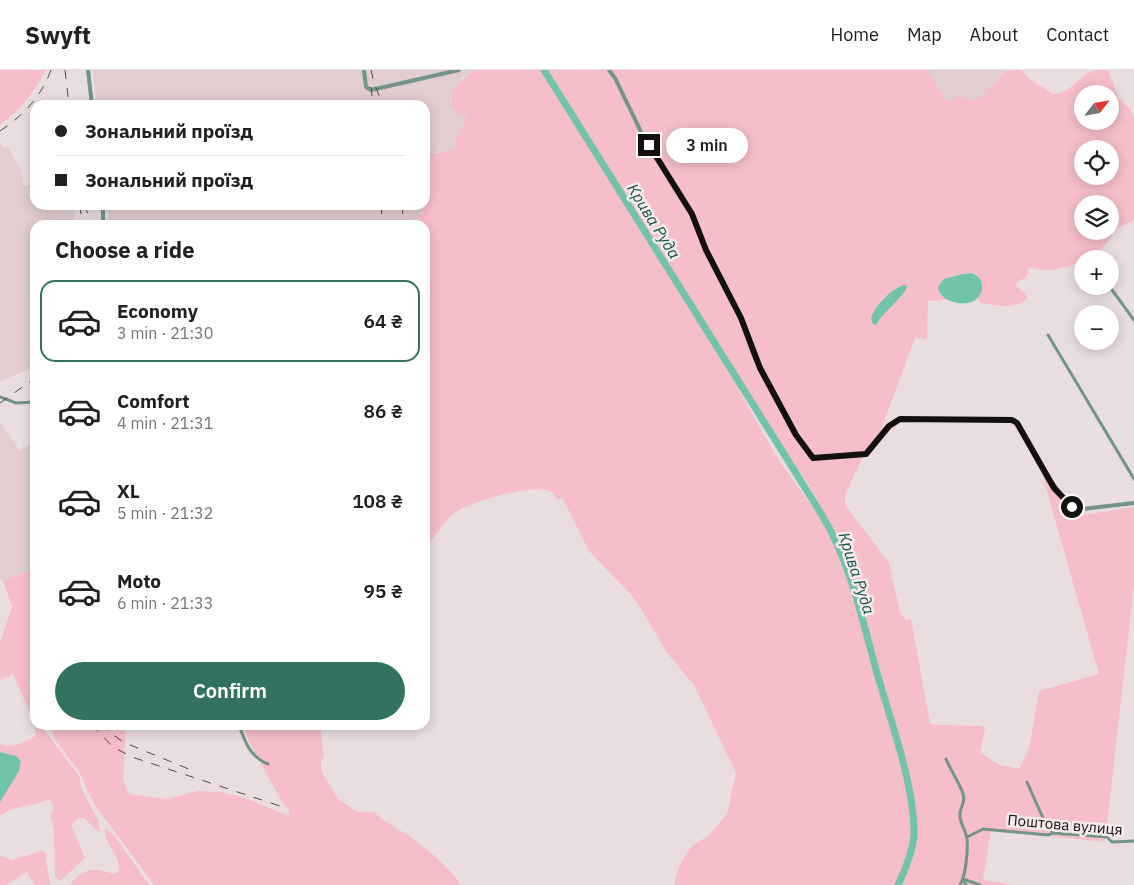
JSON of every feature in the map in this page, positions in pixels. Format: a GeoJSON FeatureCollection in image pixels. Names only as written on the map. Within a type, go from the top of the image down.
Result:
{"type":"FeatureCollection","features":[{"type":"Feature","properties":{"kind":"street"},"geometry":{"type":"LineString","coordinates":[[88,70],[91,100]]}},
{"type":"Feature","properties":{"kind":"street"},"geometry":{"type":"LineString","coordinates":[[364,70],[365,84],[370,90],[459,70]]}},
{"type":"Feature","properties":{"kind":"street"},"geometry":{"type":"LineString","coordinates":[[609,70],[615,78],[643,136],[692,214],[706,250],[741,318],[754,356],[796,435],[811,456],[817,459],[866,454],[889,426],[900,419],[1012,420],[1017,423],[1054,488],[1072,507],[1088,508],[1134,503]]}},
{"type":"Feature","properties":{"kind":"street"},"geometry":{"type":"LineString","coordinates":[[1116,295],[1134,320]]}},
{"type":"Feature","properties":{"kind":"street"},"geometry":{"type":"LineString","coordinates":[[1048,335],[1134,479]]}},
{"type":"Feature","properties":{"kind":"street"},"geometry":{"type":"LineString","coordinates":[[0,397],[16,403],[30,402]]}},
{"type":"Feature","properties":{"kind":"street"},"geometry":{"type":"LineString","coordinates":[[240,730],[248,748],[258,760],[268,764]]}},
{"type":"Feature","properties":{"kind":"street"},"geometry":{"type":"LineString","coordinates":[[946,759],[963,792],[964,800],[960,813],[967,838],[963,879],[960,885]]}},
{"type":"Feature","properties":{"kind":"street"},"geometry":{"type":"LineString","coordinates":[[1027,782],[1046,825],[1054,833]]}},
{"type":"Feature","properties":{"kind":"street","name":"Поштова вулиця"},"geometry":{"type":"LineString","coordinates":[[967,838],[983,829],[1048,835],[1054,833],[1107,837],[1112,842],[1134,841]]}},
{"type":"Feature","properties":{"kind":"street"},"geometry":{"type":"LineString","coordinates":[[963,879],[966,885]]}},
{"type":"Feature","properties":{"kind":"street"},"geometry":{"type":"LineString","coordinates":[[963,879],[980,885]]}},
{"type":"Feature","properties":{"kind":"shaded area"},"geometry":{"type":"Polygon","coordinates":[[[0,70],[46,70],[26,100],[0,125],[0,70]]]}},
{"type":"Feature","properties":{"kind":"shaded area"},"geometry":{"type":"Polygon","coordinates":[[[93,70],[476,70],[463,77],[450,99],[450,105],[459,115],[467,115],[458,133],[454,148],[430,154],[430,100],[96,100],[93,70]]]}},
{"type":"Feature","properties":{"kind":"shaded area"},"geometry":{"type":"Polygon","coordinates":[[[476,70],[927,70],[947,102],[960,95],[971,102],[985,94],[984,91],[997,83],[1003,73],[1009,71],[1022,70],[1029,79],[1052,94],[1064,91],[1095,70],[1108,70],[1114,85],[1074,85],[1074,130],[1119,130],[1119,98],[1130,109],[1134,117],[1134,220],[1119,227],[1119,195],[1074,195],[1074,240],[1109,240],[1099,250],[1074,250],[1074,264],[1069,266],[1051,270],[1028,267],[1029,272],[1025,278],[1017,282],[1016,286],[1026,294],[1027,299],[1016,305],[1005,306],[981,303],[978,300],[981,284],[978,276],[974,274],[969,273],[950,277],[939,293],[947,300],[928,301],[927,339],[915,338],[881,430],[865,452],[845,495],[845,505],[889,563],[900,612],[906,620],[911,619],[930,723],[937,725],[981,726],[985,728],[980,753],[1000,765],[1019,769],[1029,749],[1039,691],[1099,674],[1040,467],[1068,510],[1077,516],[1134,507],[1134,586],[1105,842],[991,830],[983,880],[1013,885],[675,885],[675,879],[681,863],[690,848],[710,834],[727,814],[736,773],[694,685],[668,654],[635,599],[589,551],[563,499],[556,499],[552,492],[544,490],[519,491],[475,503],[451,516],[430,541],[430,220],[418,220],[418,216],[423,210],[430,210],[430,155],[454,148],[458,133],[467,116],[459,115],[450,105],[453,94],[459,84],[476,70]],[[904,285],[898,287],[873,312],[876,325],[904,285]],[[745,386],[738,389],[778,459],[816,512],[820,504],[806,480],[791,462],[745,386]]]}},
{"type":"Feature","properties":{"kind":"shaded area"},"geometry":{"type":"Polygon","coordinates":[[[927,70],[1007,70],[1000,75],[997,83],[984,91],[985,94],[971,102],[960,95],[947,103],[927,70]]]}},
{"type":"Feature","properties":{"kind":"shaded area"},"geometry":{"type":"Polygon","coordinates":[[[0,141],[4,148],[7,146],[21,170],[23,186],[30,185],[30,210],[74,210],[74,220],[30,220],[30,369],[0,381],[0,141]]]}},
{"type":"Feature","properties":{"kind":"shaded area"},"geometry":{"type":"Polygon","coordinates":[[[108,210],[423,210],[418,216],[418,220],[108,220],[108,210]]]}},
{"type":"Feature","properties":{"kind":"shaded area"},"geometry":{"type":"Polygon","coordinates":[[[972,273],[980,279],[982,285],[980,296],[974,300],[967,303],[952,302],[940,293],[938,287],[944,279],[972,273]]]}},
{"type":"Feature","properties":{"kind":"shaded area"},"geometry":{"type":"Polygon","coordinates":[[[904,285],[907,286],[903,294],[876,325],[873,324],[871,318],[880,303],[894,290],[904,285]]]}},
{"type":"Feature","properties":{"kind":"shaded area"},"geometry":{"type":"Polygon","coordinates":[[[0,423],[20,451],[30,444],[30,570],[3,581],[0,579],[0,423]]]}},
{"type":"Feature","properties":{"kind":"shaded area"},"geometry":{"type":"Polygon","coordinates":[[[30,570],[30,713],[13,674],[0,680],[0,643],[12,607],[3,581],[30,570]]]}},
{"type":"Feature","properties":{"kind":"shaded area"},"geometry":{"type":"Polygon","coordinates":[[[35,730],[45,730],[79,776],[82,790],[98,820],[100,833],[84,818],[79,818],[71,825],[85,858],[60,881],[55,876],[54,829],[50,816],[54,808],[49,799],[8,811],[1,815],[0,819],[0,802],[21,761],[16,756],[0,752],[0,744],[10,746],[36,736],[35,730]]]}},
{"type":"Feature","properties":{"kind":"shaded area"},"geometry":{"type":"Polygon","coordinates":[[[52,730],[126,730],[123,780],[129,794],[167,799],[198,791],[221,792],[245,798],[289,816],[289,810],[282,802],[250,744],[245,730],[321,730],[324,756],[321,761],[321,771],[339,800],[358,812],[374,812],[411,837],[440,861],[461,885],[154,885],[97,808],[78,770],[55,740],[52,730]]]}},
{"type":"Feature","properties":{"kind":"shaded area"},"geometry":{"type":"Polygon","coordinates":[[[0,752],[16,756],[21,761],[19,771],[0,802],[0,752]]]}},
{"type":"Feature","properties":{"kind":"shaded area"},"geometry":{"type":"Polygon","coordinates":[[[105,828],[114,835],[149,885],[69,885],[80,875],[90,870],[100,870],[115,874],[119,871],[117,859],[106,839],[105,828]]]}},
{"type":"Feature","properties":{"kind":"shaded area"},"geometry":{"type":"Polygon","coordinates":[[[42,851],[45,852],[50,885],[35,885],[27,872],[6,885],[0,885],[0,855],[11,860],[42,851]]]}},
{"type":"Feature","properties":{"kind":"waterway","name":"Крива Руда"},"geometry":{"type":"LineString","coordinates":[[544,70],[822,515],[841,554],[856,596],[896,736],[911,798],[914,835],[908,861],[898,885]]}},
{"type":"Feature","properties":{"kind":"railway"},"geometry":{"type":"LineString","coordinates":[[35,100],[51,70]]}},
{"type":"Feature","properties":{"kind":"railway"},"geometry":{"type":"LineString","coordinates":[[65,70],[68,100]]}},
{"type":"Feature","properties":{"kind":"railway"},"geometry":{"type":"LineString","coordinates":[[371,70],[381,100]]}},
{"type":"Feature","properties":{"kind":"railway"},"geometry":{"type":"LineString","coordinates":[[371,87],[372,100]]}},
{"type":"Feature","properties":{"kind":"railway"},"geometry":{"type":"LineString","coordinates":[[0,131],[17,119],[30,106]]}},
{"type":"Feature","properties":{"kind":"railway"},"geometry":{"type":"LineString","coordinates":[[80,210],[82,220]]}},
{"type":"Feature","properties":{"kind":"railway"},"geometry":{"type":"LineString","coordinates":[[86,210],[91,220]]}},
{"type":"Feature","properties":{"kind":"railway"},"geometry":{"type":"LineString","coordinates":[[382,210],[382,220]]}},
{"type":"Feature","properties":{"kind":"railway"},"geometry":{"type":"LineString","coordinates":[[402,210],[404,220]]}},
{"type":"Feature","properties":{"kind":"railway"},"geometry":{"type":"LineString","coordinates":[[0,403],[30,382]]}},
{"type":"Feature","properties":{"kind":"railway"},"geometry":{"type":"LineString","coordinates":[[97,730],[113,747],[132,757],[286,808]]}},
{"type":"Feature","properties":{"kind":"railway"},"geometry":{"type":"LineString","coordinates":[[107,730],[123,742],[191,770]]}},
{"type":"Feature","properties":{"kind":"route"},"geometry":{"type":"LineString","coordinates":[[649,145],[692,214],[706,250],[741,318],[754,356],[766,381],[796,435],[813,458],[866,454],[870,452],[889,426],[900,419],[1015,420],[1054,488],[1066,503],[1072,507]]}}]}
